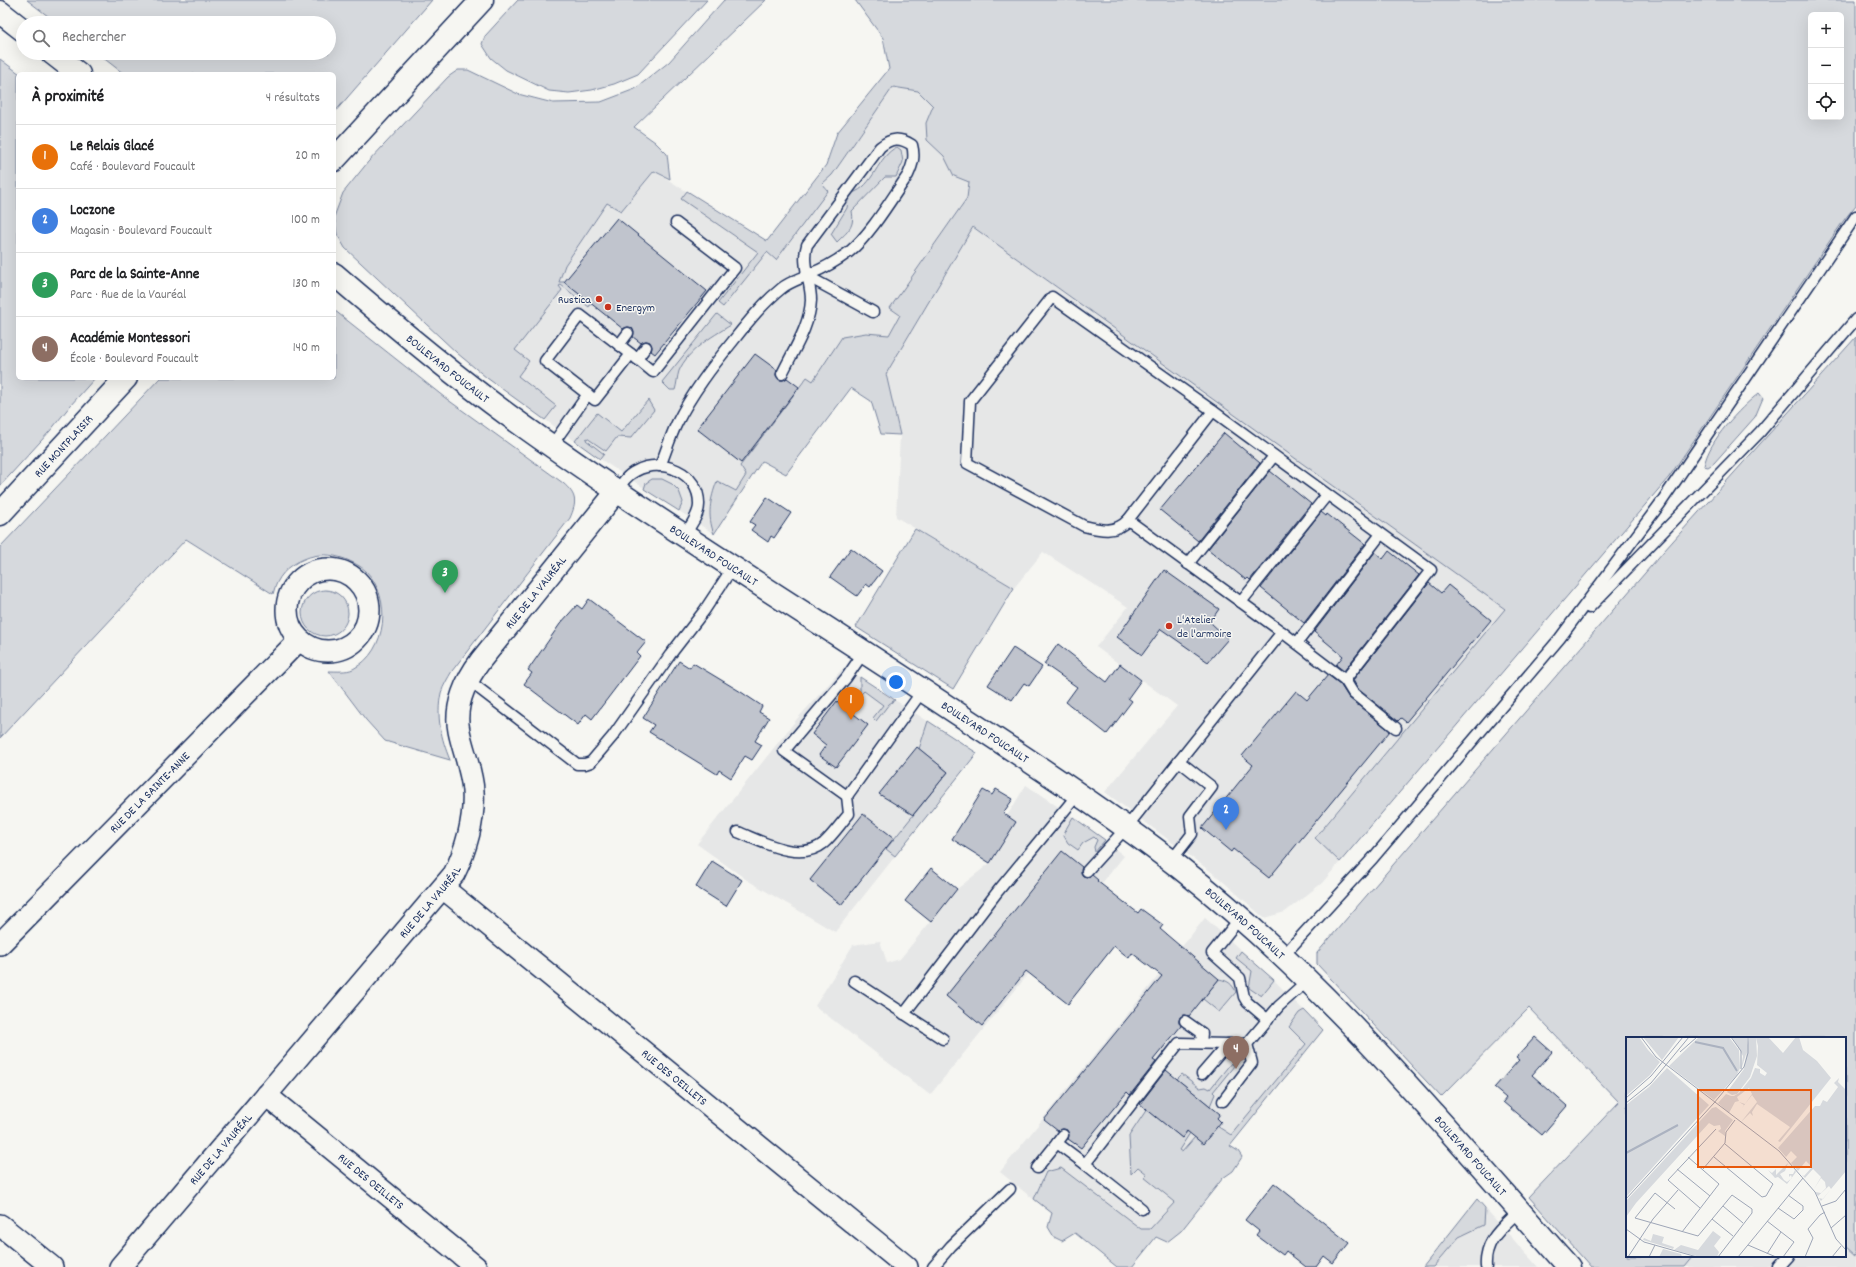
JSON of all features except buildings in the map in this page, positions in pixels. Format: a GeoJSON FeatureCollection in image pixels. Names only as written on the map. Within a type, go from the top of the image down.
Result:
{"type":"FeatureCollection","features":[{"type":"Feature","properties":{"kind":"main road"},"geometry":{"type":"LineString","coordinates":[[336,158],[482,0]]}},
{"type":"Feature","properties":{"kind":"main road"},"geometry":{"type":"LineString","coordinates":[[0,12],[16,25]]}},
{"type":"Feature","properties":{"kind":"main road"},"geometry":{"type":"LineString","coordinates":[[61,60],[76,72]]}},
{"type":"Feature","properties":{"kind":"main road","name":"BOULEVARD FOUCAULT"},"geometry":{"type":"LineString","coordinates":[[336,276],[427,353],[507,414],[617,491],[923,690],[1078,794],[1171,861],[1240,918],[1308,980],[1382,1058],[1569,1267]]}},
{"type":"Feature","properties":{"kind":"main road","name":"RUE MONTPLAISIR"},"geometry":{"type":"LineString","coordinates":[[0,514],[124,380]]}},
{"type":"Feature","properties":{"kind":"street","name":"RUE DE LA VAURÉAL"},"geometry":{"type":"LineString","coordinates":[[120,1267],[454,874],[460,862],[472,815],[473,792],[471,775],[459,730],[461,700],[468,680],[481,660],[617,491]]}},
{"type":"Feature","properties":{"kind":"street","name":"RUE DE LA SAINTE-ANNE"},"geometry":{"type":"LineString","coordinates":[[0,944],[299,640]]}},
{"type":"Feature","properties":{"kind":"street","name":"RUE DES OEILLETS"},"geometry":{"type":"LineString","coordinates":[[443,888],[907,1267]]}},
{"type":"Feature","properties":{"kind":"street","name":"RUE DES OEILLETS"},"geometry":{"type":"LineString","coordinates":[[266,1094],[476,1267]]}},
{"type":"Feature","properties":{"kind":"street"},"geometry":{"type":"LineString","coordinates":[[0,1225],[52,1267]]}},
{"type":"Feature","properties":{"kind":"lane"},"geometry":{"type":"LineString","coordinates":[[660,466],[676,425],[688,403],[709,371],[757,311],[783,287],[807,276],[823,268],[850,251],[867,232],[908,175],[915,155],[912,145],[905,140],[888,140],[880,147],[807,245],[805,252],[807,276],[811,299],[809,313],[782,374]]}},
{"type":"Feature","properties":{"kind":"lane"},"geometry":{"type":"LineString","coordinates":[[1283,956],[1373,858],[1560,638],[1660,504],[1856,216]]}},
{"type":"Feature","properties":{"kind":"lane"},"geometry":{"type":"LineString","coordinates":[[646,347],[634,357],[595,400],[545,361],[580,315],[620,345],[634,357],[653,372],[735,268],[676,223]]}},
{"type":"Feature","properties":{"kind":"lane"},"geometry":{"type":"LineString","coordinates":[[807,276],[873,312]]}},
{"type":"Feature","properties":{"kind":"lane"},"geometry":{"type":"LineString","coordinates":[[1214,411],[1128,520],[1117,529],[1103,530],[1084,526],[967,463],[970,401],[1052,298],[1214,411],[1431,570],[1345,680]]}},
{"type":"Feature","properties":{"kind":"lane"},"geometry":{"type":"LineString","coordinates":[[1560,638],[1760,432],[1856,318]]}},
{"type":"Feature","properties":{"kind":"lane"},"geometry":{"type":"LineString","coordinates":[[620,345],[628,333]]}},
{"type":"Feature","properties":{"kind":"lane"},"geometry":{"type":"LineString","coordinates":[[552,445],[588,394]]}},
{"type":"Feature","properties":{"kind":"lane"},"geometry":{"type":"LineString","coordinates":[[1188,564],[1274,456]]}},
{"type":"Feature","properties":{"kind":"lane"},"geometry":{"type":"LineString","coordinates":[[617,491],[626,479],[635,471],[646,467],[660,466],[674,468],[684,473],[698,494],[699,505],[686,535]]}},
{"type":"Feature","properties":{"kind":"lane"},"geometry":{"type":"LineString","coordinates":[[1241,602],[1327,494]]}},
{"type":"Feature","properties":{"kind":"lane"},"geometry":{"type":"LineString","coordinates":[[1128,520],[1297,643],[1345,680],[1353,693],[1396,728]]}},
{"type":"Feature","properties":{"kind":"lane"},"geometry":{"type":"LineString","coordinates":[[1297,643],[1381,534]]}},
{"type":"Feature","properties":{"kind":"lane"},"geometry":{"type":"LineString","coordinates":[[468,680],[577,764],[591,762],[613,736],[670,655],[704,611],[733,567]]}},
{"type":"Feature","properties":{"kind":"lane"},"geometry":{"type":"LineString","coordinates":[[1087,871],[1126,828],[1282,632]]}},
{"type":"Feature","properties":{"kind":"lane"},"geometry":{"type":"LineString","coordinates":[[847,796],[784,752],[846,678],[864,652]]}},
{"type":"Feature","properties":{"kind":"lane"},"geometry":{"type":"LineString","coordinates":[[738,832],[785,850],[808,850],[824,842],[849,814],[847,796],[923,690]]}},
{"type":"Feature","properties":{"kind":"lane"},"geometry":{"type":"LineString","coordinates":[[1171,861],[1192,834],[1190,816],[1212,787],[1179,761]]}},
{"type":"Feature","properties":{"kind":"lane"},"geometry":{"type":"LineString","coordinates":[[904,1014],[998,892],[1078,794]]}},
{"type":"Feature","properties":{"kind":"lane"},"geometry":{"type":"LineString","coordinates":[[1240,918],[1212,952],[1240,978],[1244,997],[1268,1020]]}},
{"type":"Feature","properties":{"kind":"lane"},"geometry":{"type":"LineString","coordinates":[[1084,1164],[1179,1044],[1247,1044],[1279,1006],[1308,980]]}},
{"type":"Feature","properties":{"kind":"lane"},"geometry":{"type":"LineString","coordinates":[[854,981],[943,1040]]}},
{"type":"Feature","properties":{"kind":"lane"},"geometry":{"type":"LineString","coordinates":[[1185,1021],[1202,1033],[1201,1044]]}},
{"type":"Feature","properties":{"kind":"lane"},"geometry":{"type":"LineString","coordinates":[[1202,1074],[1228,1044]]}},
{"type":"Feature","properties":{"kind":"lane"},"geometry":{"type":"LineString","coordinates":[[1223,1100],[1252,1063],[1247,1044]]}},
{"type":"Feature","properties":{"kind":"lane"},"geometry":{"type":"LineString","coordinates":[[1037,1168],[1063,1135]]}},
{"type":"Feature","properties":{"kind":"lane"},"geometry":{"type":"LineString","coordinates":[[1057,1143],[1142,1209]]}},
{"type":"Feature","properties":{"kind":"lane"},"geometry":{"type":"LineString","coordinates":[[933,1267],[951,1246],[1010,1189]]}},
{"type":"Feature","properties":{"kind":"lane"},"geometry":{"type":"LineString","coordinates":[[1486,1267],[1487,1248],[1494,1237],[1519,1211]]}},
{"type":"Feature","properties":{"kind":"lane"},"geometry":{"type":"LineString","coordinates":[[1779,1267],[1788,1257]]}},
{"type":"Feature","properties":{"kind":"shaded area"},"geometry":{"type":"Polygon","coordinates":[[[27,0],[432,0],[336,111],[336,72],[121,72],[106,60],[336,60],[336,16],[48,16],[27,0]]]}},
{"type":"Feature","properties":{"kind":"shaded area"},"geometry":{"type":"Polygon","coordinates":[[[518,0],[707,0],[638,74],[614,84],[592,90],[569,93],[549,91],[506,70],[491,58],[482,44],[485,36],[518,0]]]}},
{"type":"Feature","properties":{"kind":"shaded area"},"geometry":{"type":"Polygon","coordinates":[[[724,0],[766,0],[634,127],[655,142],[667,154],[670,179],[654,171],[621,211],[607,203],[565,265],[559,282],[564,282],[591,303],[589,307],[561,285],[559,286],[562,290],[515,350],[529,361],[518,376],[556,406],[545,420],[487,378],[457,353],[345,248],[337,234],[336,212],[343,193],[368,162],[448,77],[458,70],[468,70],[518,94],[553,103],[601,102],[635,89],[669,62],[724,0]]]}},
{"type":"Feature","properties":{"kind":"shaded area"},"geometry":{"type":"Polygon","coordinates":[[[855,0],[1856,0],[1856,205],[1844,220],[1669,477],[1340,862],[1315,838],[1505,609],[973,227],[886,374],[900,435],[881,434],[871,401],[851,388],[786,474],[762,461],[714,534],[710,508],[717,481],[736,491],[746,475],[740,466],[807,377],[813,381],[842,337],[866,333],[889,335],[900,315],[890,308],[967,198],[969,182],[954,176],[944,156],[927,140],[926,123],[933,106],[918,91],[893,87],[832,175],[822,184],[828,191],[776,260],[767,252],[723,307],[718,303],[758,252],[681,199],[687,191],[767,241],[826,165],[837,133],[889,69],[883,38],[855,0]]]}},
{"type":"Feature","properties":{"kind":"shaded area"},"geometry":{"type":"Polygon","coordinates":[[[0,59],[17,72],[16,72],[16,380],[93,380],[50,431],[0,486],[0,59]]]}},
{"type":"Feature","properties":{"kind":"shaded area"},"geometry":{"type":"Polygon","coordinates":[[[893,87],[918,91],[934,106],[973,159],[967,198],[891,308],[900,315],[889,335],[866,333],[842,337],[714,534],[600,459],[487,378],[559,282],[565,265],[607,203],[621,210],[654,171],[766,241],[826,165],[832,175],[893,87]]]}},
{"type":"Feature","properties":{"kind":"shaded area"},"geometry":{"type":"Polygon","coordinates":[[[897,147],[901,150],[903,162],[896,177],[885,177],[852,211],[853,216],[850,228],[837,242],[831,234],[847,208],[848,200],[852,193],[866,185],[885,157],[890,151],[897,147]]]}},
{"type":"Feature","properties":{"kind":"shaded area"},"geometry":{"type":"Polygon","coordinates":[[[973,227],[1506,609],[1315,837],[1340,862],[1322,883],[1285,912],[1264,918],[1218,877],[1105,792],[1177,706],[1096,647],[1128,607],[1043,552],[1014,588],[896,517],[900,435],[886,374],[973,227]]]}},
{"type":"Feature","properties":{"kind":"shaded area"},"geometry":{"type":"Polygon","coordinates":[[[336,312],[444,397],[568,487],[573,495],[575,503],[570,518],[452,671],[444,685],[441,693],[439,719],[444,744],[450,760],[385,741],[366,720],[329,671],[351,670],[365,661],[373,650],[379,637],[383,609],[380,595],[374,582],[364,569],[340,557],[319,555],[309,557],[293,565],[280,577],[273,594],[186,539],[0,738],[0,547],[158,380],[336,380],[336,312]]]}},
{"type":"Feature","properties":{"kind":"shaded area"},"geometry":{"type":"Polygon","coordinates":[[[717,314],[731,325],[694,350],[683,363],[679,371],[675,390],[670,390],[662,382],[717,314]]]}},
{"type":"Feature","properties":{"kind":"shaded area"},"geometry":{"type":"Polygon","coordinates":[[[1856,337],[1856,1256],[1846,1247],[1846,1037],[1626,1037],[1626,1257],[1692,1257],[1684,1267],[1591,1267],[1529,1197],[1619,1102],[1529,1008],[1441,1097],[1317,964],[1317,953],[1664,551],[1856,337]]]}},
{"type":"Feature","properties":{"kind":"shaded area"},"geometry":{"type":"Polygon","coordinates":[[[1759,393],[1763,398],[1755,417],[1714,463],[1708,467],[1704,466],[1707,456],[1718,436],[1734,416],[1759,393]]]}},
{"type":"Feature","properties":{"kind":"shaded area"},"geometry":{"type":"Polygon","coordinates":[[[648,400],[654,410],[631,438],[617,437],[606,451],[587,438],[586,440],[604,454],[600,459],[575,441],[597,413],[621,432],[648,400]]]}},
{"type":"Feature","properties":{"kind":"shaded area"},"geometry":{"type":"Polygon","coordinates":[[[652,479],[662,479],[672,484],[679,491],[683,502],[679,511],[644,489],[646,483],[652,479]]]}},
{"type":"Feature","properties":{"kind":"shaded area"},"geometry":{"type":"Polygon","coordinates":[[[915,529],[1014,588],[953,689],[856,627],[915,529]]]}},
{"type":"Feature","properties":{"kind":"shaded area"},"geometry":{"type":"Polygon","coordinates":[[[325,590],[338,594],[344,600],[348,613],[344,626],[338,632],[325,636],[312,632],[306,626],[302,613],[306,600],[312,594],[325,590]]]}},
{"type":"Feature","properties":{"kind":"shaded area"},"geometry":{"type":"Polygon","coordinates":[[[844,667],[977,753],[835,932],[747,880],[697,844],[797,719],[844,667]]]}},
{"type":"Feature","properties":{"kind":"shaded area"},"geometry":{"type":"Polygon","coordinates":[[[860,677],[895,700],[889,704],[876,721],[873,718],[883,705],[864,691],[853,703],[846,699],[860,692],[860,677]]]}},
{"type":"Feature","properties":{"kind":"shaded area"},"geometry":{"type":"Polygon","coordinates":[[[928,721],[977,753],[895,856],[886,849],[948,772],[919,749],[928,721]]]}},
{"type":"Feature","properties":{"kind":"shaded area"},"geometry":{"type":"Polygon","coordinates":[[[1026,785],[1088,827],[1124,856],[930,1095],[815,1006],[853,945],[880,941],[887,963],[900,959],[957,889],[990,863],[1016,822],[1007,816],[1026,785]]]}},
{"type":"Feature","properties":{"kind":"shaded area"},"geometry":{"type":"Polygon","coordinates":[[[1073,817],[1105,840],[1095,852],[1094,847],[1097,840],[1094,837],[1083,843],[1078,850],[1068,843],[1064,836],[1073,817]]]}},
{"type":"Feature","properties":{"kind":"shaded area"},"geometry":{"type":"Polygon","coordinates":[[[1205,918],[1274,980],[1323,1030],[1132,1267],[1117,1267],[1000,1172],[1205,918]]]}},
{"type":"Feature","properties":{"kind":"shaded area"},"geometry":{"type":"Polygon","coordinates":[[[1241,951],[1274,980],[1261,996],[1249,988],[1252,971],[1236,958],[1241,951]]]}},
{"type":"Feature","properties":{"kind":"shaded area"},"geometry":{"type":"Polygon","coordinates":[[[1219,979],[1230,983],[1236,992],[1219,1012],[1203,999],[1219,979]]]}},
{"type":"Feature","properties":{"kind":"shaded area"},"geometry":{"type":"Polygon","coordinates":[[[1304,1010],[1323,1030],[1230,1146],[1238,1151],[1242,1157],[1233,1171],[1223,1178],[1181,1231],[1167,1242],[1156,1237],[1132,1267],[1117,1267],[1075,1233],[1062,1241],[1054,1237],[1048,1227],[1052,1213],[1034,1199],[1046,1172],[1061,1168],[1141,1229],[1150,1229],[1175,1202],[1144,1177],[1147,1174],[1138,1167],[1131,1174],[1129,1136],[1147,1109],[1182,1138],[1188,1131],[1190,1133],[1179,1150],[1182,1152],[1195,1137],[1217,1126],[1231,1135],[1306,1044],[1289,1027],[1299,1013],[1304,1010]]]}},
{"type":"Feature","properties":{"kind":"shaded area"},"geometry":{"type":"Polygon","coordinates":[[[1231,1063],[1234,1066],[1213,1092],[1215,1094],[1210,1106],[1177,1079],[1182,1074],[1200,1088],[1206,1087],[1210,1089],[1231,1063]]]}},
{"type":"Feature","properties":{"kind":"shaded area"},"geometry":{"type":"Polygon","coordinates":[[[1477,1199],[1538,1267],[1423,1267],[1477,1199]]]}},
{"type":"Feature","properties":{"kind":"shaded area"},"geometry":{"type":"Polygon","coordinates":[[[1477,1199],[1485,1208],[1484,1225],[1459,1237],[1433,1267],[1423,1267],[1477,1199]]]}},
{"type":"Feature","properties":{"kind":"shaded area"},"geometry":{"type":"Polygon","coordinates":[[[1846,1247],[1856,1256],[1856,1267],[1675,1267],[1684,1257],[1846,1257],[1846,1247]]]}},
{"type":"Feature","properties":{"kind":"place","name":"Rustica"},"geometry":{"type":"Point","coordinates":[599,299]}},
{"type":"Feature","properties":{"kind":"place","name":"Energym"},"geometry":{"type":"Point","coordinates":[608,307]}},
{"type":"Feature","properties":{"kind":"place","name":"Parc de la Sainte-Anne"},"geometry":{"type":"Point","coordinates":[445,593]}},
{"type":"Feature","properties":{"kind":"place","name":"L'Atelier de l'armoire"},"geometry":{"type":"Point","coordinates":[1169,626]}},
{"type":"Feature","properties":{"kind":"place","name":"Le Relais Glacé"},"geometry":{"type":"Point","coordinates":[851,720]}},
{"type":"Feature","properties":{"kind":"place","name":"Loczone"},"geometry":{"type":"Point","coordinates":[1226,830]}},
{"type":"Feature","properties":{"kind":"place","name":"Académie Montessori"},"geometry":{"type":"Point","coordinates":[1236,1069]}}]}
